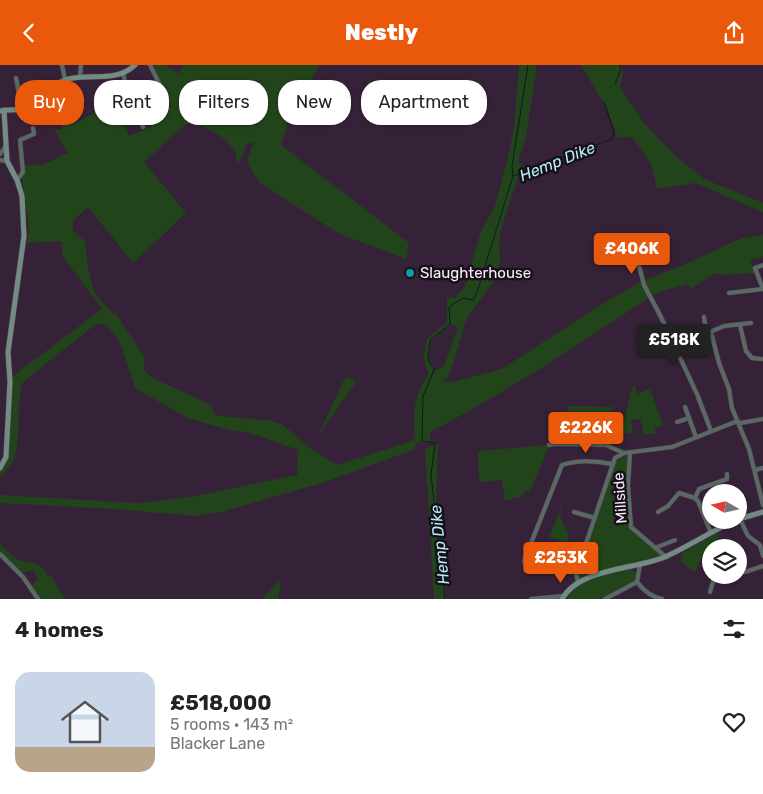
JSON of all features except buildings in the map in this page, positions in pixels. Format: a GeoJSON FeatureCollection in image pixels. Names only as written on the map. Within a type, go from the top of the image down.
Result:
{"type":"FeatureCollection","features":[{"type":"Feature","properties":{"kind":"street"},"geometry":{"type":"LineString","coordinates":[[62,65],[63,80],[80,77],[113,76],[124,73],[135,65]]}},
{"type":"Feature","properties":{"kind":"street"},"geometry":{"type":"LineString","coordinates":[[80,77],[81,65]]}},
{"type":"Feature","properties":{"kind":"street"},"geometry":{"type":"LineString","coordinates":[[150,65],[158,80]]}},
{"type":"Feature","properties":{"kind":"street"},"geometry":{"type":"LineString","coordinates":[[124,73],[128,95],[143,127]]}},
{"type":"Feature","properties":{"kind":"street"},"geometry":{"type":"LineString","coordinates":[[0,468],[6,457],[10,382],[8,352],[24,236],[23,203],[17,180],[7,161],[6,120],[2,111],[15,109]]}},
{"type":"Feature","properties":{"kind":"street"},"geometry":{"type":"LineString","coordinates":[[17,180],[23,172],[20,140],[34,134],[33,128]]}},
{"type":"Feature","properties":{"kind":"street"},"geometry":{"type":"LineString","coordinates":[[0,154],[6,145]]}},
{"type":"Feature","properties":{"kind":"street"},"geometry":{"type":"LineString","coordinates":[[0,160],[7,161]]}},
{"type":"Feature","properties":{"kind":"street"},"geometry":{"type":"LineString","coordinates":[[636,254],[646,290],[699,397],[711,431]]}},
{"type":"Feature","properties":{"kind":"street"},"geometry":{"type":"LineString","coordinates":[[729,293],[763,289],[755,268],[763,265]]}},
{"type":"Feature","properties":{"kind":"street"},"geometry":{"type":"LineString","coordinates":[[704,317],[729,389],[732,408],[755,470],[763,505]]}},
{"type":"Feature","properties":{"kind":"street"},"geometry":{"type":"LineString","coordinates":[[710,332],[724,326],[751,323]]}},
{"type":"Feature","properties":{"kind":"street"},"geometry":{"type":"LineString","coordinates":[[740,325],[746,351],[752,358],[762,359]]}},
{"type":"Feature","properties":{"kind":"street"},"geometry":{"type":"LineString","coordinates":[[685,407],[696,437]]}},
{"type":"Feature","properties":{"kind":"street"},"geometry":{"type":"LineString","coordinates":[[677,422],[690,418]]}},
{"type":"Feature","properties":{"kind":"street"},"geometry":{"type":"LineString","coordinates":[[549,445],[606,445],[624,453],[630,453],[672,447],[738,422],[763,419]]}},
{"type":"Feature","properties":{"kind":"street"},"geometry":{"type":"LineString","coordinates":[[578,583],[576,576],[580,562],[612,464],[615,458],[624,453]]}},
{"type":"Feature","properties":{"kind":"street","name":"Millside"},"geometry":{"type":"LineString","coordinates":[[630,453],[628,486],[631,527],[666,557]]}},
{"type":"Feature","properties":{"kind":"street"},"geometry":{"type":"LineString","coordinates":[[580,562],[531,566],[524,561],[562,465],[602,462],[612,464]]}},
{"type":"Feature","properties":{"kind":"street"},"geometry":{"type":"LineString","coordinates":[[755,470],[763,468]]}},
{"type":"Feature","properties":{"kind":"street"},"geometry":{"type":"LineString","coordinates":[[695,498],[698,489],[726,479],[727,473]]}},
{"type":"Feature","properties":{"kind":"street"},"geometry":{"type":"LineString","coordinates":[[658,512],[668,506],[679,493],[695,498],[712,533]]}},
{"type":"Feature","properties":{"kind":"street"},"geometry":{"type":"LineString","coordinates":[[574,511],[595,518]]}},
{"type":"Feature","properties":{"kind":"street"},"geometry":{"type":"LineString","coordinates":[[748,516],[763,512]]}},
{"type":"Feature","properties":{"kind":"street"},"geometry":{"type":"LineString","coordinates":[[531,599],[563,598],[578,583],[609,571],[640,565],[666,557],[719,529]]}},
{"type":"Feature","properties":{"kind":"street"},"geometry":{"type":"LineString","coordinates":[[744,529],[748,536],[760,545],[763,556]]}},
{"type":"Feature","properties":{"kind":"street"},"geometry":{"type":"LineString","coordinates":[[655,548],[675,539]]}},
{"type":"Feature","properties":{"kind":"street"},"geometry":{"type":"LineString","coordinates":[[0,554],[23,577],[38,599]]}},
{"type":"Feature","properties":{"kind":"street"},"geometry":{"type":"LineString","coordinates":[[640,565],[637,582],[643,590],[654,598],[662,599]]}},
{"type":"Feature","properties":{"kind":"street"},"geometry":{"type":"LineString","coordinates":[[747,571],[763,566]]}},
{"type":"Feature","properties":{"kind":"street"},"geometry":{"type":"LineString","coordinates":[[605,599],[637,582]]}},
{"type":"Feature","properties":{"kind":"street"},"geometry":{"type":"LineString","coordinates":[[710,592],[711,584]]}},
{"type":"Feature","properties":{"kind":"green space"},"geometry":{"type":"Polygon","coordinates":[[[153,65],[165,65],[179,74],[183,65],[319,65],[311,80],[278,80],[278,125],[287,125],[281,145],[409,243],[406,259],[335,231],[260,183],[247,163],[253,143],[247,143],[243,155],[237,164],[233,149],[228,143],[216,133],[201,125],[268,125],[268,80],[179,80],[179,125],[185,125],[144,162],[186,213],[133,263],[88,207],[73,221],[73,231],[85,241],[88,268],[94,292],[111,312],[116,314],[127,330],[144,357],[144,369],[151,377],[211,405],[214,414],[266,420],[282,424],[310,448],[337,465],[412,441],[415,436],[414,418],[417,397],[428,374],[423,354],[425,354],[427,339],[447,322],[447,298],[456,297],[465,287],[481,231],[495,206],[514,127],[519,65],[537,65],[526,137],[518,161],[522,165],[499,239],[500,262],[494,280],[466,320],[449,376],[442,381],[452,382],[502,369],[610,299],[645,280],[742,238],[763,235],[763,257],[750,260],[755,273],[721,275],[715,273],[691,289],[689,284],[658,292],[532,374],[430,432],[430,442],[417,443],[413,450],[322,483],[221,512],[195,516],[114,509],[0,503],[0,495],[139,503],[191,497],[297,475],[298,450],[247,432],[229,430],[188,418],[135,388],[120,342],[106,325],[96,324],[23,382],[20,393],[17,447],[9,469],[0,476],[0,470],[6,466],[8,458],[13,376],[102,309],[63,257],[61,241],[27,243],[29,227],[20,167],[35,164],[40,166],[68,153],[55,130],[63,129],[62,125],[84,125],[84,118],[94,113],[94,125],[124,125],[129,136],[152,127],[152,125],[169,125],[169,107],[171,106],[169,100],[169,80],[160,80],[153,65]],[[451,324],[431,341],[429,358],[434,371],[444,366],[458,327],[451,324]]]}},
{"type":"Feature","properties":{"kind":"green space"},"geometry":{"type":"Polygon","coordinates":[[[581,65],[620,65],[623,73],[620,87],[643,122],[680,160],[704,179],[763,203],[763,212],[695,183],[657,189],[651,164],[632,137],[618,138],[607,109],[581,65]]]}},
{"type":"Feature","properties":{"kind":"green space"},"geometry":{"type":"Polygon","coordinates":[[[346,376],[356,382],[317,437],[346,376]]]}},
{"type":"Feature","properties":{"kind":"green space"},"geometry":{"type":"Polygon","coordinates":[[[635,385],[637,394],[650,389],[663,425],[654,428],[656,433],[644,435],[640,419],[631,420],[633,433],[621,434],[632,387],[635,385]]]}},
{"type":"Feature","properties":{"kind":"green space"},"geometry":{"type":"Polygon","coordinates":[[[568,406],[612,407],[609,424],[568,424],[568,406]]]}},
{"type":"Feature","properties":{"kind":"green space"},"geometry":{"type":"Polygon","coordinates":[[[438,444],[436,507],[446,599],[434,599],[425,448],[438,444]]]}},
{"type":"Feature","properties":{"kind":"green space"},"geometry":{"type":"Polygon","coordinates":[[[549,445],[530,492],[526,490],[520,498],[503,499],[505,489],[502,488],[503,480],[479,482],[478,451],[549,445]]]}},
{"type":"Feature","properties":{"kind":"green space"},"geometry":{"type":"Polygon","coordinates":[[[630,453],[631,527],[666,557],[609,571],[578,583],[576,573],[612,464],[630,453]]]}},
{"type":"Feature","properties":{"kind":"green space"},"geometry":{"type":"Polygon","coordinates":[[[562,506],[560,518],[569,535],[568,543],[549,537],[562,506]]]}},
{"type":"Feature","properties":{"kind":"green space"},"geometry":{"type":"Polygon","coordinates":[[[718,533],[719,539],[707,539],[718,533]]]}},
{"type":"Feature","properties":{"kind":"green space"},"geometry":{"type":"Polygon","coordinates":[[[702,542],[702,556],[695,572],[681,562],[682,553],[702,542]]]}},
{"type":"Feature","properties":{"kind":"green space"},"geometry":{"type":"Polygon","coordinates":[[[0,543],[10,554],[19,560],[36,564],[44,569],[47,575],[51,576],[65,599],[40,599],[32,585],[38,579],[33,570],[23,573],[0,551],[0,543]]]}},
{"type":"Feature","properties":{"kind":"green space"},"geometry":{"type":"Polygon","coordinates":[[[630,569],[636,572],[633,581],[600,599],[567,599],[574,589],[585,582],[600,576],[630,569]]]}},
{"type":"Feature","properties":{"kind":"green space"},"geometry":{"type":"Polygon","coordinates":[[[279,580],[281,582],[278,599],[262,599],[279,580]]]}},
{"type":"Feature","properties":{"kind":"waterway"},"geometry":{"type":"LineString","coordinates":[[513,176],[512,166],[528,65]]}},
{"type":"Feature","properties":{"kind":"waterway","name":"Hemp Dike"},"geometry":{"type":"LineString","coordinates":[[615,84],[621,69],[619,65]]}},
{"type":"Feature","properties":{"kind":"waterway","name":"Hemp Dike"},"geometry":{"type":"LineString","coordinates":[[445,599],[431,475],[435,443],[422,441],[423,396],[434,370],[428,360],[430,340],[450,324],[449,307],[463,298],[473,300],[513,176],[612,139],[614,132],[604,102]]}},
{"type":"Feature","properties":{"kind":"place","name":"Slaughterhouse"},"geometry":{"type":"Point","coordinates":[410,273]}}]}
